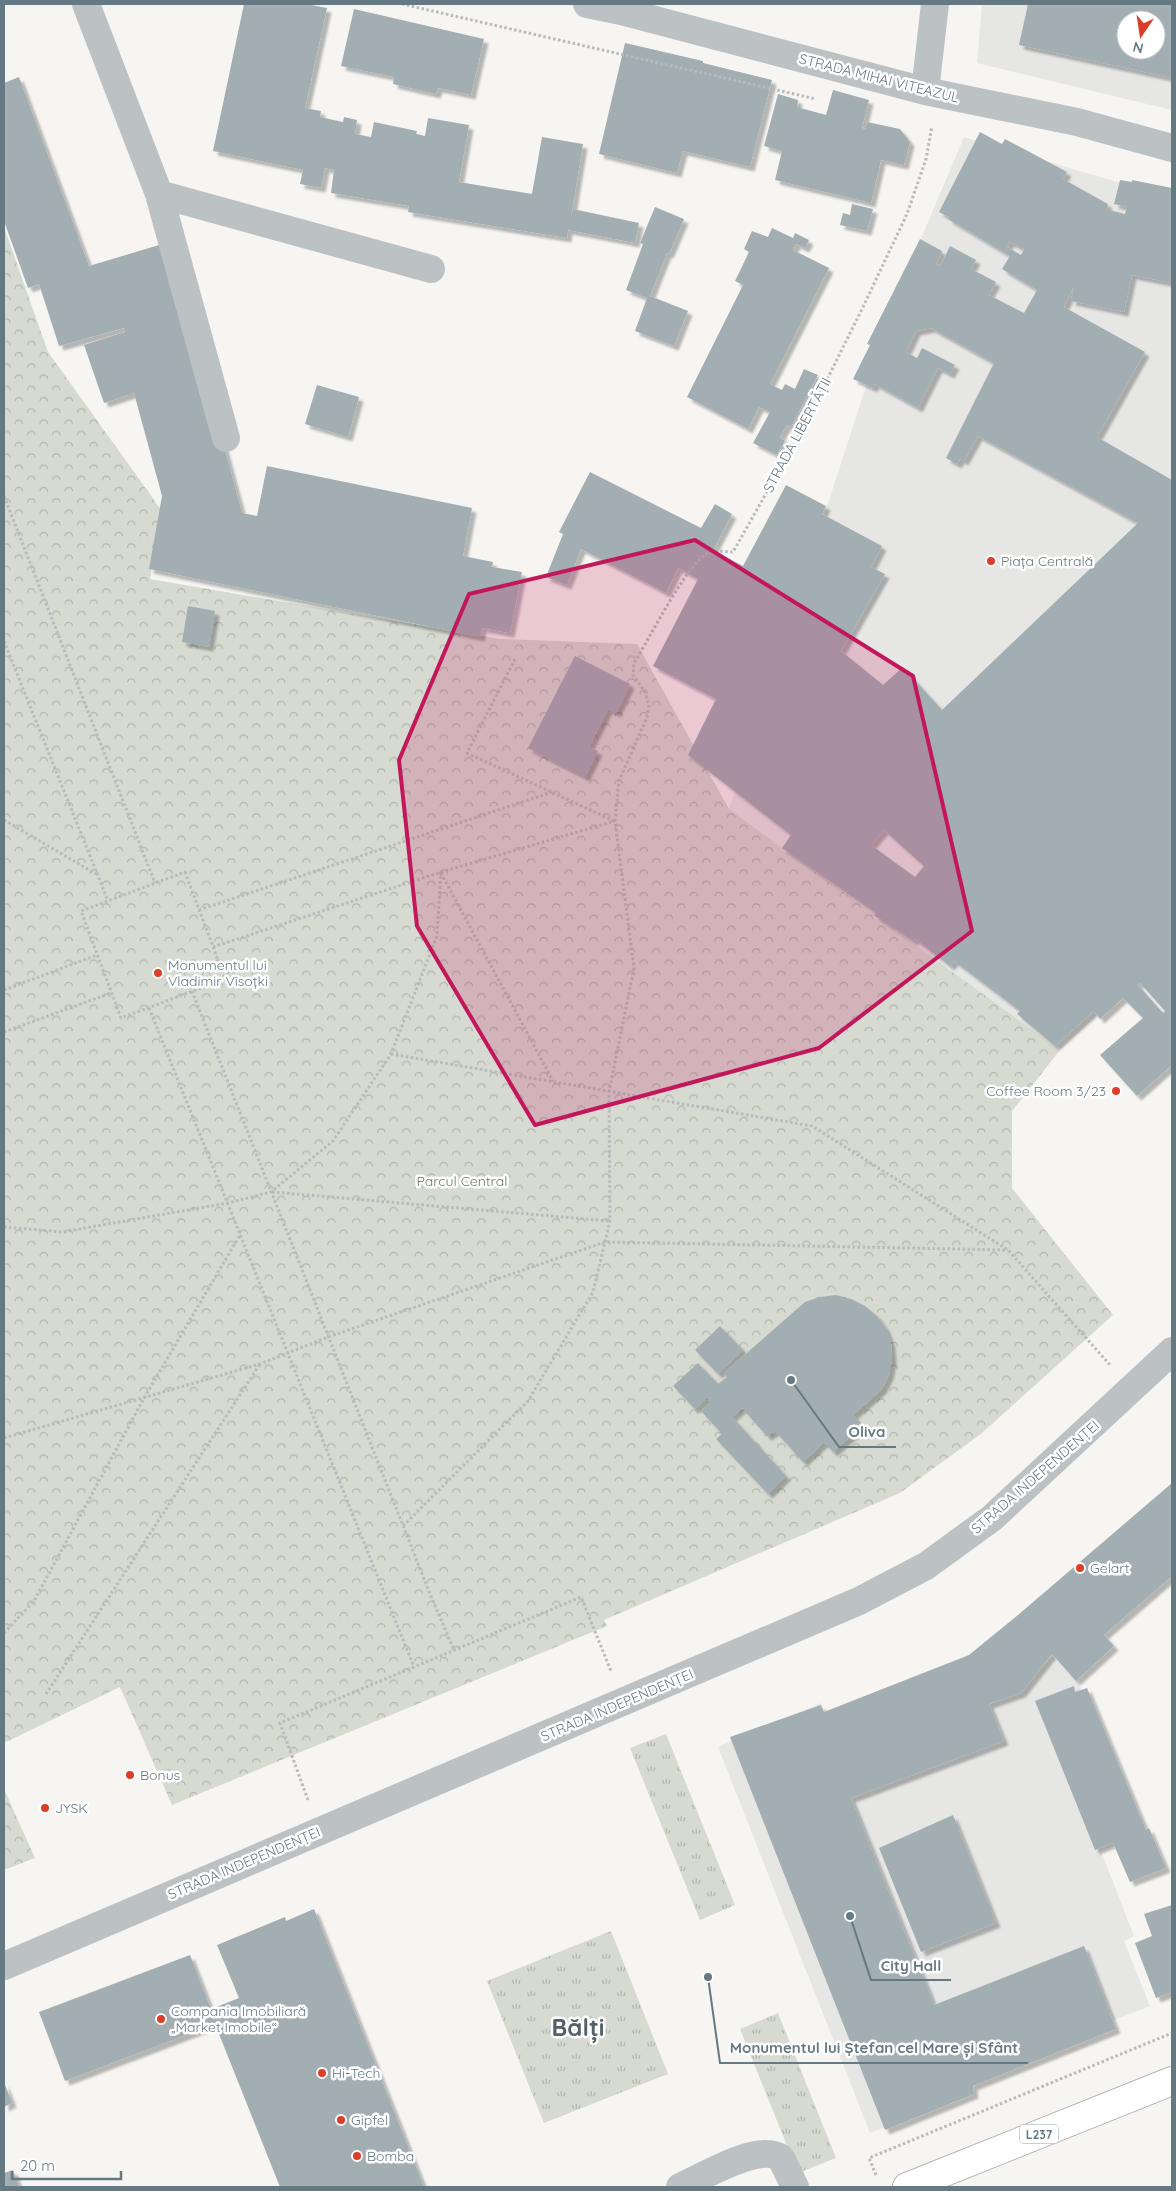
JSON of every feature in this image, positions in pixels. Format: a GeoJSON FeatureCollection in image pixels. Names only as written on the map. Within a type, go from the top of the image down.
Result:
{"type":"FeatureCollection","features":[{"type":"Feature","properties":{"kind":"main road","name":"L237"},"geometry":{"type":"LineString","coordinates":[[907,2187],[1172,2081]]}},
{"type":"Feature","properties":{"kind":"street"},"geometry":{"type":"LineString","coordinates":[[86,4],[159,194],[226,438]]}},
{"type":"Feature","properties":{"kind":"street","name":"STRADA MIHAI VITEAZUL"},"geometry":{"type":"LineString","coordinates":[[586,4],[622,11],[925,91],[1077,122],[1172,148]]}},
{"type":"Feature","properties":{"kind":"street"},"geometry":{"type":"LineString","coordinates":[[925,91],[935,4]]}},
{"type":"Feature","properties":{"kind":"street"},"geometry":{"type":"LineString","coordinates":[[159,194],[431,269]]}},
{"type":"Feature","properties":{"kind":"street","name":"STRADA INDEPENDENȚEI"},"geometry":{"type":"LineString","coordinates":[[4,1966],[859,1601],[926,1566],[992,1518],[1172,1351]]}},
{"type":"Feature","properties":{"kind":"street"},"geometry":{"type":"LineString","coordinates":[[680,2187],[747,2156],[770,2152],[782,2158],[796,2187]]}},
{"type":"Feature","properties":{"kind":"path"},"geometry":{"type":"LineString","coordinates":[[402,4],[816,99]]}},
{"type":"Feature","properties":{"kind":"path","name":"STRADA LIBERTĂȚII"},"geometry":{"type":"LineString","coordinates":[[614,821],[619,781],[647,717],[649,705],[645,692],[633,676],[634,663],[687,574],[698,559],[709,552],[733,552],[798,436],[907,214],[926,159],[932,126],[925,91]]}},
{"type":"Feature","properties":{"kind":"path"},"geometry":{"type":"LineString","coordinates":[[922,123],[932,126]]}},
{"type":"Feature","properties":{"kind":"path"},"geometry":{"type":"LineString","coordinates":[[4,496],[155,883]]}},
{"type":"Feature","properties":{"kind":"path"},"geometry":{"type":"LineString","coordinates":[[4,641],[108,901]]}},
{"type":"Feature","properties":{"kind":"path"},"geometry":{"type":"LineString","coordinates":[[515,659],[467,753],[614,821]]}},
{"type":"Feature","properties":{"kind":"path"},"geometry":{"type":"LineString","coordinates":[[199,910],[552,792]]}},
{"type":"Feature","properties":{"kind":"path"},"geometry":{"type":"LineString","coordinates":[[4,820],[97,874]]}},
{"type":"Feature","properties":{"kind":"path"},"geometry":{"type":"LineString","coordinates":[[213,947],[441,872],[614,821]]}},
{"type":"Feature","properties":{"kind":"path"},"geometry":{"type":"LineString","coordinates":[[403,1526],[528,1401],[593,1292],[610,1221],[609,1092],[634,968],[614,821]]}},
{"type":"Feature","properties":{"kind":"path"},"geometry":{"type":"LineString","coordinates":[[185,872],[225,979],[121,1018],[81,911],[108,901],[185,872]]}},
{"type":"Feature","properties":{"kind":"path"},"geometry":{"type":"LineString","coordinates":[[271,1192],[333,1141],[391,1054],[437,936],[441,872]]}},
{"type":"Feature","properties":{"kind":"path"},"geometry":{"type":"LineString","coordinates":[[441,872],[554,1082]]}},
{"type":"Feature","properties":{"kind":"path"},"geometry":{"type":"LineString","coordinates":[[4,990],[97,955]]}},
{"type":"Feature","properties":{"kind":"path"},"geometry":{"type":"LineString","coordinates":[[192,992],[403,1526],[454,1650]]}},
{"type":"Feature","properties":{"kind":"path"},"geometry":{"type":"LineString","coordinates":[[4,1032],[111,993]]}},
{"type":"Feature","properties":{"kind":"path"},"geometry":{"type":"LineString","coordinates":[[149,1008],[414,1667]]}},
{"type":"Feature","properties":{"kind":"path"},"geometry":{"type":"LineString","coordinates":[[391,1054],[812,1126],[1008,1250],[1131,1391]]}},
{"type":"Feature","properties":{"kind":"path"},"geometry":{"type":"LineString","coordinates":[[4,1227],[62,1232],[228,1203],[271,1192],[610,1221]]}},
{"type":"Feature","properties":{"kind":"path"},"geometry":{"type":"LineString","coordinates":[[4,1633],[34,1601],[144,1398],[240,1235]]}},
{"type":"Feature","properties":{"kind":"path"},"geometry":{"type":"LineString","coordinates":[[4,1438],[260,1364],[328,1337],[605,1242],[1008,1250]]}},
{"type":"Feature","properties":{"kind":"path"},"geometry":{"type":"LineString","coordinates":[[46,1694],[260,1364]]}},
{"type":"Feature","properties":{"kind":"path"},"geometry":{"type":"LineString","coordinates":[[320,1831],[280,1723],[580,1597],[624,1702]]}},
{"type":"Feature","properties":{"kind":"path"},"geometry":{"type":"LineString","coordinates":[[878,2180],[869,2158],[1172,2033]]}},
{"type":"Feature","properties":{"kind":"highlighted area"},"geometry":{"type":"Polygon","coordinates":[[[695,540],[913,676],[972,931],[819,1048],[535,1125],[417,926],[399,760],[469,594],[695,540]]]}},
{"type":"Feature","properties":{"kind":"shaded area"},"geometry":{"type":"Polygon","coordinates":[[[982,4],[1172,4],[1172,110],[977,63],[982,4]]]}},
{"type":"Feature","properties":{"kind":"shaded area","name":"Piața Centrală"},"geometry":{"type":"Polygon","coordinates":[[[964,137],[1172,198],[1172,944],[1060,1050],[729,809],[890,312],[964,137]]]}},
{"type":"Feature","properties":{"kind":"shaded area"},"geometry":{"type":"Polygon","coordinates":[[[998,1631],[1033,1675],[1053,1657],[1070,1675],[1075,1673],[1129,1817],[1130,1839],[1101,1851],[1134,1936],[1124,1941],[1150,2006],[1112,2021],[970,2085],[972,2092],[870,2133],[718,1747],[821,1703],[824,1713],[968,1656],[998,1631]]]}},
{"type":"Feature","properties":{"kind":"green space","name":"Parcul Central"},"geometry":{"type":"Polygon","coordinates":[[[4,227],[48,352],[162,511],[150,579],[500,639],[637,644],[729,809],[1060,1050],[1012,1111],[1012,1188],[1113,1315],[982,1433],[900,1493],[604,1620],[607,1626],[172,1805],[120,1687],[4,1743],[4,227]]]}},
{"type":"Feature","properties":{"kind":"green space"},"geometry":{"type":"Polygon","coordinates":[[[666,1734],[735,1905],[700,1920],[630,1748],[666,1734]]]}},
{"type":"Feature","properties":{"kind":"green space"},"geometry":{"type":"Polygon","coordinates":[[[4,1789],[35,1858],[4,1870],[4,1789]]]}},
{"type":"Feature","properties":{"kind":"green space"},"geometry":{"type":"Polygon","coordinates":[[[611,1931],[668,2074],[544,2123],[487,1981],[611,1931]]]}},
{"type":"Feature","properties":{"kind":"green space"},"geometry":{"type":"Polygon","coordinates":[[[778,2013],[836,2158],[798,2173],[740,2029],[778,2013]]]}},
{"type":"Feature","properties":{"kind":"building"},"geometry":{"type":"Polygon","coordinates":[[[244,4],[306,4],[327,8],[305,108],[321,111],[320,117],[343,122],[344,117],[357,120],[355,134],[371,137],[374,122],[417,131],[416,134],[425,136],[428,118],[469,125],[459,182],[532,194],[542,137],[583,144],[571,217],[573,209],[639,223],[635,243],[568,230],[567,238],[408,212],[409,206],[331,193],[334,170],[325,168],[321,188],[300,184],[303,170],[213,151],[244,4]]]}},
{"type":"Feature","properties":{"kind":"building"},"geometry":{"type":"Polygon","coordinates":[[[1028,4],[1172,4],[1172,78],[1019,45],[1028,4]]]}},
{"type":"Feature","properties":{"kind":"building"},"geometry":{"type":"Polygon","coordinates":[[[354,9],[484,39],[471,95],[438,88],[436,94],[393,84],[394,77],[341,66],[354,9]]]}},
{"type":"Feature","properties":{"kind":"building"},"geometry":{"type":"Polygon","coordinates":[[[625,43],[703,61],[703,63],[772,80],[750,167],[683,151],[677,173],[599,154],[625,43]]]}},
{"type":"Feature","properties":{"kind":"building"},"geometry":{"type":"Polygon","coordinates":[[[19,77],[89,266],[159,245],[170,246],[242,513],[257,516],[267,466],[472,508],[463,556],[493,562],[492,567],[522,572],[510,633],[482,628],[480,637],[149,569],[162,496],[134,393],[104,403],[84,345],[125,332],[124,328],[59,346],[39,284],[28,288],[4,221],[4,83],[19,77]]]}},
{"type":"Feature","properties":{"kind":"building"},"geometry":{"type":"Polygon","coordinates":[[[833,90],[869,100],[862,128],[865,129],[867,122],[900,129],[910,142],[904,165],[881,160],[871,203],[775,180],[782,151],[764,146],[778,94],[798,100],[797,107],[826,115],[833,90]]]}},
{"type":"Feature","properties":{"kind":"building","name":"Piața Centrală"},"geometry":{"type":"Polygon","coordinates":[[[980,132],[1002,144],[1005,139],[1067,172],[1063,179],[1108,204],[1106,209],[1125,214],[1127,207],[1114,204],[1120,180],[1132,182],[1132,180],[1172,188],[1172,283],[1132,275],[1124,312],[1071,301],[1074,286],[1064,307],[1145,352],[1097,437],[1172,480],[1172,1065],[1137,1096],[1100,1055],[1143,1018],[1123,998],[1100,1019],[1094,1011],[1055,1046],[1017,1014],[1020,1011],[954,961],[950,966],[915,939],[913,941],[874,915],[876,913],[782,848],[791,835],[688,755],[716,699],[653,666],[698,579],[678,568],[666,593],[581,549],[567,585],[546,577],[563,534],[559,532],[590,472],[701,528],[715,504],[732,514],[713,550],[743,566],[786,485],[826,506],[822,514],[882,546],[871,567],[885,574],[841,651],[883,685],[903,667],[942,710],[1138,523],[978,436],[964,461],[960,459],[957,464],[946,458],[994,363],[931,328],[916,331],[906,352],[917,358],[922,348],[955,365],[950,374],[938,368],[918,408],[875,384],[873,388],[853,379],[870,345],[867,344],[920,239],[942,251],[936,264],[940,266],[950,246],[976,260],[971,269],[996,282],[989,295],[1024,313],[1037,290],[1002,269],[1010,256],[939,212],[980,132]],[[1010,242],[1007,247],[1021,255],[1024,249],[1010,242]],[[884,830],[871,845],[915,877],[924,866],[884,830]],[[1140,983],[1138,985],[1163,1013],[1165,1011],[1140,983]]]}},
{"type":"Feature","properties":{"kind":"building"},"geometry":{"type":"Polygon","coordinates":[[[852,204],[873,209],[867,231],[840,225],[843,213],[850,215],[852,204]]]}},
{"type":"Feature","properties":{"kind":"building"},"geometry":{"type":"Polygon","coordinates":[[[655,207],[684,219],[669,254],[667,253],[650,296],[688,311],[674,346],[635,331],[647,298],[626,290],[643,244],[640,243],[655,207]]]}},
{"type":"Feature","properties":{"kind":"building"},"geometry":{"type":"Polygon","coordinates":[[[772,228],[793,238],[795,233],[809,240],[805,248],[796,244],[793,250],[829,268],[770,384],[782,390],[785,384],[795,389],[804,369],[818,375],[791,427],[787,425],[780,437],[785,441],[777,455],[753,443],[770,412],[759,407],[748,429],[687,397],[743,285],[735,281],[749,252],[744,249],[752,231],[768,237],[772,228]]]}},
{"type":"Feature","properties":{"kind":"building"},"geometry":{"type":"Polygon","coordinates":[[[317,385],[359,397],[348,437],[305,424],[317,385]]]}},
{"type":"Feature","properties":{"kind":"building"},"geometry":{"type":"Polygon","coordinates":[[[188,606],[215,611],[209,647],[182,642],[188,606]]]}},
{"type":"Feature","properties":{"kind":"building"},"geometry":{"type":"Polygon","coordinates":[[[575,656],[630,684],[616,713],[608,709],[589,747],[598,751],[585,777],[528,748],[575,656]]]}},
{"type":"Feature","properties":{"kind":"building"},"geometry":{"type":"Polygon","coordinates":[[[836,1295],[851,1299],[865,1306],[877,1316],[886,1329],[891,1344],[892,1360],[889,1375],[882,1389],[853,1415],[862,1426],[833,1452],[824,1442],[803,1462],[775,1431],[767,1436],[742,1408],[732,1417],[786,1476],[768,1494],[716,1439],[722,1434],[701,1411],[710,1402],[707,1398],[695,1409],[673,1386],[698,1363],[718,1384],[727,1377],[724,1373],[805,1302],[820,1297],[836,1295]]]}},
{"type":"Feature","properties":{"kind":"building"},"geometry":{"type":"Polygon","coordinates":[[[720,1326],[743,1350],[718,1374],[695,1350],[720,1326]]]}},
{"type":"Feature","properties":{"kind":"building"},"geometry":{"type":"Polygon","coordinates":[[[1172,1483],[1172,1576],[1104,1635],[1114,1646],[1076,1681],[1052,1654],[1021,1693],[989,1704],[1004,1741],[851,1798],[934,2005],[1084,1946],[1116,2029],[973,2086],[974,2094],[885,2130],[730,1737],[821,1705],[824,1712],[969,1655],[1172,1483]]]}},
{"type":"Feature","properties":{"kind":"building"},"geometry":{"type":"Polygon","coordinates":[[[1074,1686],[1075,1692],[1087,1688],[1146,1830],[1149,1828],[1166,1868],[1130,1882],[1113,1843],[1095,1850],[1035,1701],[1074,1686]]]}},
{"type":"Feature","properties":{"kind":"building"},"geometry":{"type":"Polygon","coordinates":[[[953,1815],[996,1923],[921,1952],[879,1848],[953,1815]]]}},
{"type":"Feature","properties":{"kind":"building"},"geometry":{"type":"Polygon","coordinates":[[[1172,1905],[1172,1992],[1156,1998],[1135,1943],[1152,1936],[1144,1914],[1172,1905]]]}},
{"type":"Feature","properties":{"kind":"building"},"geometry":{"type":"Polygon","coordinates":[[[314,1909],[424,2187],[280,2187],[215,2024],[65,2081],[39,2012],[190,1955],[211,2009],[239,1998],[217,1945],[285,1917],[286,1921],[314,1909]]]}},
{"type":"Feature","properties":{"kind":"building"},"geometry":{"type":"Polygon","coordinates":[[[4,2082],[12,2103],[4,2107],[4,2082]]]}},
{"type":"Feature","properties":{"kind":"building"},"geometry":{"type":"Polygon","coordinates":[[[13,2170],[19,2187],[4,2187],[4,2173],[13,2170]]]}},
{"type":"Feature","properties":{"kind":"place","name":"Piața Centrală"},"geometry":{"type":"Point","coordinates":[991,561]}},
{"type":"Feature","properties":{"kind":"place","name":"Monumentul lui Vladimir Vîsoțki"},"geometry":{"type":"Point","coordinates":[158,973]}},
{"type":"Feature","properties":{"kind":"place","name":"Coffee Room 3/23"},"geometry":{"type":"Point","coordinates":[1116,1091]}},
{"type":"Feature","properties":{"kind":"place","name":"Oliva"},"geometry":{"type":"Point","coordinates":[791,1380]}},
{"type":"Feature","properties":{"kind":"place","name":"Gelart"},"geometry":{"type":"Point","coordinates":[1080,1568]}},
{"type":"Feature","properties":{"kind":"place","name":"Bonus"},"geometry":{"type":"Point","coordinates":[130,1775]}},
{"type":"Feature","properties":{"kind":"place","name":"JYSK"},"geometry":{"type":"Point","coordinates":[45,1808]}},
{"type":"Feature","properties":{"kind":"place","name":"City Hall"},"geometry":{"type":"Point","coordinates":[850,1916]}},
{"type":"Feature","properties":{"kind":"place","name":"Monumentul lui Ștefan cel Mare și Sfânt"},"geometry":{"type":"Point","coordinates":[708,1977]}},
{"type":"Feature","properties":{"kind":"place","name":"Compania Imobiliară „Market Imobile“"},"geometry":{"type":"Point","coordinates":[161,2019]}},
{"type":"Feature","properties":{"kind":"place","name":"Hi-Tech"},"geometry":{"type":"Point","coordinates":[322,2073]}},
{"type":"Feature","properties":{"kind":"place","name":"Gipfel"},"geometry":{"type":"Point","coordinates":[341,2120]}},
{"type":"Feature","properties":{"kind":"place","name":"Bomba"},"geometry":{"type":"Point","coordinates":[357,2156]}},
{"type":"Feature","properties":{"kind":"district","name":"Bălți"},"geometry":{"type":"Point","coordinates":[578,2027]}}]}
